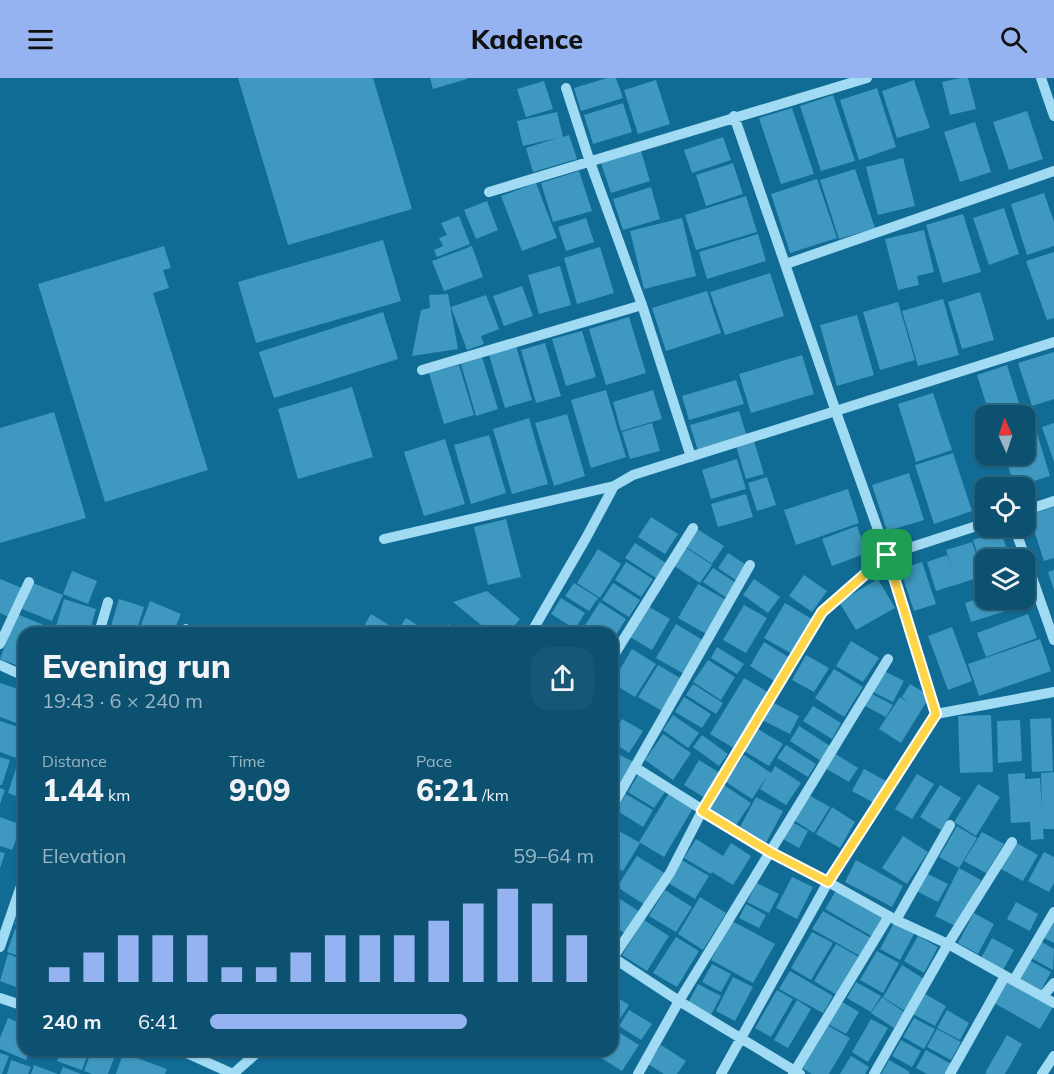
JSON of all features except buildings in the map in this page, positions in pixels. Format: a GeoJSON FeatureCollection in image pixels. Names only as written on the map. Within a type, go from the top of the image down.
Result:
{"type":"FeatureCollection","features":[{"type":"Feature","properties":{"kind":"street"},"geometry":{"type":"LineString","coordinates":[[489,192],[867,78]]}},
{"type":"Feature","properties":{"kind":"street"},"geometry":{"type":"LineString","coordinates":[[1041,78],[1054,116]]}},
{"type":"Feature","properties":{"kind":"street"},"geometry":{"type":"LineString","coordinates":[[566,88],[590,162],[642,304],[691,457]]}},
{"type":"Feature","properties":{"kind":"street"},"geometry":{"type":"LineString","coordinates":[[734,117],[887,555],[936,714]]}},
{"type":"Feature","properties":{"kind":"street"},"geometry":{"type":"LineString","coordinates":[[786,264],[1054,171]]}},
{"type":"Feature","properties":{"kind":"street"},"geometry":{"type":"LineString","coordinates":[[422,370],[642,304]]}},
{"type":"Feature","properties":{"kind":"street"},"geometry":{"type":"LineString","coordinates":[[384,539],[614,486],[633,475],[1054,342]]}},
{"type":"Feature","properties":{"kind":"street"},"geometry":{"type":"LineString","coordinates":[[534,627],[614,486]]}},
{"type":"Feature","properties":{"kind":"street"},"geometry":{"type":"LineString","coordinates":[[1035,507],[1054,501]]}},
{"type":"Feature","properties":{"kind":"street"},"geometry":{"type":"LineString","coordinates":[[618,949],[670,873],[702,811],[822,612],[887,555],[975,527]]}},
{"type":"Feature","properties":{"kind":"street"},"geometry":{"type":"LineString","coordinates":[[618,648],[693,528]]}},
{"type":"Feature","properties":{"kind":"street"},"geometry":{"type":"LineString","coordinates":[[1018,537],[1054,640]]}},
{"type":"Feature","properties":{"kind":"street"},"geometry":{"type":"LineString","coordinates":[[618,797],[750,565]]}},
{"type":"Feature","properties":{"kind":"street"},"geometry":{"type":"LineString","coordinates":[[0,644],[29,582]]}},
{"type":"Feature","properties":{"kind":"street"},"geometry":{"type":"LineString","coordinates":[[101,627],[108,602]]}},
{"type":"Feature","properties":{"kind":"street"},"geometry":{"type":"LineString","coordinates":[[638,1074],[679,1001],[888,659]]}},
{"type":"Feature","properties":{"kind":"street"},"geometry":{"type":"LineString","coordinates":[[0,666],[18,674]]}},
{"type":"Feature","properties":{"kind":"street"},"geometry":{"type":"LineString","coordinates":[[721,1074],[828,882],[936,714],[1054,692]]}},
{"type":"Feature","properties":{"kind":"street"},"geometry":{"type":"LineString","coordinates":[[636,768],[770,852],[892,918],[948,944],[1054,1003]]}},
{"type":"Feature","properties":{"kind":"street"},"geometry":{"type":"LineString","coordinates":[[618,962],[796,1073],[950,825]]}},
{"type":"Feature","properties":{"kind":"street"},"geometry":{"type":"LineString","coordinates":[[874,1074],[948,944],[1012,842]]}},
{"type":"Feature","properties":{"kind":"street"},"geometry":{"type":"LineString","coordinates":[[0,947],[18,894]]}},
{"type":"Feature","properties":{"kind":"street"},"geometry":{"type":"LineString","coordinates":[[951,1074],[1054,912]]}},
{"type":"Feature","properties":{"kind":"street"},"geometry":{"type":"LineString","coordinates":[[1043,996],[1054,982]]}},
{"type":"Feature","properties":{"kind":"street"},"geometry":{"type":"LineString","coordinates":[[0,998],[18,1004]]}},
{"type":"Feature","properties":{"kind":"street"},"geometry":{"type":"LineString","coordinates":[[193,1056],[233,1074],[253,1056]]}},
{"type":"Feature","properties":{"kind":"street"},"geometry":{"type":"LineString","coordinates":[[1042,1074],[1054,1056]]}},
{"type":"Feature","properties":{"kind":"route"},"geometry":{"type":"LineString","coordinates":[[887,555],[936,714],[828,882],[770,852],[702,811],[822,612],[887,555]]}}]}
